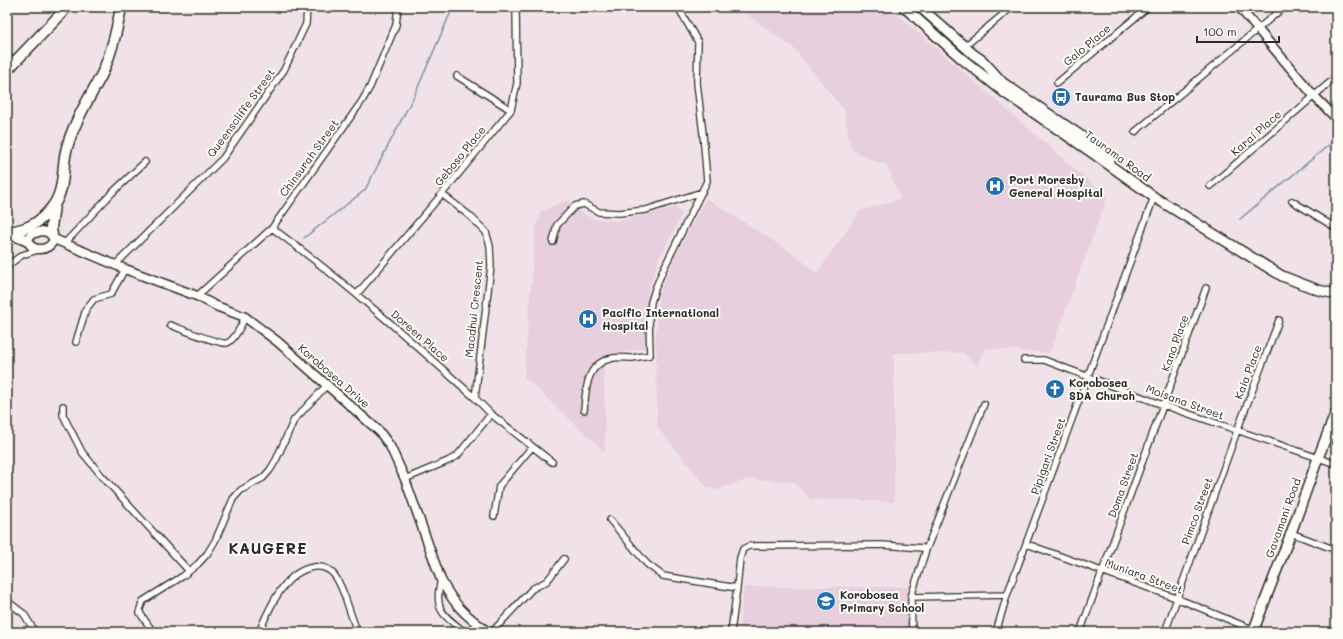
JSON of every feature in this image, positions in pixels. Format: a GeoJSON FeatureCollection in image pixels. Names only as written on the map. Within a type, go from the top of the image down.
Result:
{"type":"FeatureCollection","features":[{"type":"Feature","properties":{"kind":"highway"},"geometry":{"type":"LineString","coordinates":[[7,70],[66,7]]}},
{"type":"Feature","properties":{"kind":"highway"},"geometry":{"type":"LineString","coordinates":[[7,232],[23,230],[34,225],[54,205],[59,197],[62,187],[69,138],[110,55],[121,7]]}},
{"type":"Feature","properties":{"kind":"highway"},"geometry":{"type":"LineString","coordinates":[[53,237],[51,228],[54,205]]}},
{"type":"Feature","properties":{"kind":"highway"},"geometry":{"type":"LineString","coordinates":[[7,232],[28,242]]}},
{"type":"Feature","properties":{"kind":"main road","name":"Taurama Road"},"geometry":{"type":"LineString","coordinates":[[904,7],[961,58],[1006,93],[1154,197],[1282,276],[1307,287],[1336,293]]}},
{"type":"Feature","properties":{"kind":"main road","name":"Taurama Road"},"geometry":{"type":"LineString","coordinates":[[920,7],[983,61],[1003,83],[1093,144],[1152,190],[1212,228],[1294,276],[1308,283],[1336,293]]}},
{"type":"Feature","properties":{"kind":"main road"},"geometry":{"type":"LineString","coordinates":[[1239,7],[1314,96],[1336,118]]}},
{"type":"Feature","properties":{"kind":"main road"},"geometry":{"type":"LineString","coordinates":[[45,248],[52,244],[53,237],[46,232],[32,234],[28,238],[28,242],[34,248],[45,248],[63,244]]}},
{"type":"Feature","properties":{"kind":"main road","name":"Korobosea Drive"},"geometry":{"type":"LineString","coordinates":[[53,237],[63,244],[197,296],[216,306],[245,317],[278,342],[328,384],[385,438],[405,479],[441,580],[449,595],[462,612],[488,632]]}},
{"type":"Feature","properties":{"kind":"main road","name":"Gavamani Road"},"geometry":{"type":"LineString","coordinates":[[1254,631],[1336,412]]}},
{"type":"Feature","properties":{"kind":"street","name":"Queenscliffe Street"},"geometry":{"type":"LineString","coordinates":[[116,265],[223,158],[284,70],[306,24],[307,7]]}},
{"type":"Feature","properties":{"kind":"street","name":"Chinsurah Street"},"geometry":{"type":"LineString","coordinates":[[197,296],[272,228],[362,101],[370,87],[396,25],[398,7]]}},
{"type":"Feature","properties":{"kind":"street","name":"Geboso Place"},"geometry":{"type":"LineString","coordinates":[[357,294],[511,110],[517,83],[516,7]]}},
{"type":"Feature","properties":{"kind":"street"},"geometry":{"type":"LineString","coordinates":[[584,410],[586,386],[590,375],[599,362],[613,358],[633,358],[650,355],[649,318],[651,302],[655,289],[662,270],[707,181],[697,83],[698,42],[678,7]]}},
{"type":"Feature","properties":{"kind":"street"},"geometry":{"type":"LineString","coordinates":[[965,46],[1012,7]]}},
{"type":"Feature","properties":{"kind":"street","name":"Galo Place"},"geometry":{"type":"LineString","coordinates":[[1057,83],[1148,7]]}},
{"type":"Feature","properties":{"kind":"street"},"geometry":{"type":"LineString","coordinates":[[1135,132],[1284,7]]}},
{"type":"Feature","properties":{"kind":"street"},"geometry":{"type":"LineString","coordinates":[[457,76],[511,110]]}},
{"type":"Feature","properties":{"kind":"street","name":"Karai Place"},"geometry":{"type":"LineString","coordinates":[[1210,186],[1336,77]]}},
{"type":"Feature","properties":{"kind":"street"},"geometry":{"type":"LineString","coordinates":[[63,244],[112,192],[145,162]]}},
{"type":"Feature","properties":{"kind":"street"},"geometry":{"type":"LineString","coordinates":[[553,242],[557,225],[575,206],[584,204],[599,212],[619,213],[646,210],[702,192]]}},
{"type":"Feature","properties":{"kind":"street","name":"Macdhui Crescent"},"geometry":{"type":"LineString","coordinates":[[442,194],[470,216],[486,232],[490,246],[491,266],[475,398]]}},
{"type":"Feature","properties":{"kind":"street","name":"Pipigari Street"},"geometry":{"type":"LineString","coordinates":[[996,632],[1007,595],[1154,197]]}},
{"type":"Feature","properties":{"kind":"street"},"geometry":{"type":"LineString","coordinates":[[1292,201],[1336,228]]}},
{"type":"Feature","properties":{"kind":"street","name":"Doreen Place"},"geometry":{"type":"LineString","coordinates":[[272,228],[357,294],[475,398],[491,414],[552,462]]}},
{"type":"Feature","properties":{"kind":"street"},"geometry":{"type":"LineString","coordinates":[[7,266],[22,255],[26,250],[28,242]]}},
{"type":"Feature","properties":{"kind":"street"},"geometry":{"type":"LineString","coordinates":[[22,255],[45,248]]}},
{"type":"Feature","properties":{"kind":"street"},"geometry":{"type":"LineString","coordinates":[[76,342],[86,309],[94,299],[111,294],[125,269]]}},
{"type":"Feature","properties":{"kind":"street","name":"Kano Place"},"geometry":{"type":"LineString","coordinates":[[1163,405],[1206,288]]}},
{"type":"Feature","properties":{"kind":"street"},"geometry":{"type":"LineString","coordinates":[[170,325],[225,343],[229,342],[238,332],[245,317]]}},
{"type":"Feature","properties":{"kind":"street","name":"Kaia Place"},"geometry":{"type":"LineString","coordinates":[[1237,431],[1279,320]]}},
{"type":"Feature","properties":{"kind":"street","name":"Moisana Street"},"geometry":{"type":"LineString","coordinates":[[1024,360],[1044,360],[1163,405],[1336,464]]}},
{"type":"Feature","properties":{"kind":"street"},"geometry":{"type":"LineString","coordinates":[[153,632],[140,613],[141,605],[145,598],[189,571],[207,554],[215,541],[233,499],[241,490],[263,478],[270,470],[294,420],[328,384]]}},
{"type":"Feature","properties":{"kind":"street"},"geometry":{"type":"LineString","coordinates":[[912,632],[912,597],[926,550],[984,404]]}},
{"type":"Feature","properties":{"kind":"street","name":"Doma Street"},"geometry":{"type":"LineString","coordinates":[[1080,632],[1163,405]]}},
{"type":"Feature","properties":{"kind":"street"},"geometry":{"type":"LineString","coordinates":[[63,406],[63,416],[82,452],[101,475],[189,571]]}},
{"type":"Feature","properties":{"kind":"street"},"geometry":{"type":"LineString","coordinates":[[405,479],[458,456],[491,414]]}},
{"type":"Feature","properties":{"kind":"street","name":"Pimco Street"},"geometry":{"type":"LineString","coordinates":[[1165,632],[1237,431]]}},
{"type":"Feature","properties":{"kind":"street"},"geometry":{"type":"LineString","coordinates":[[494,516],[499,486],[532,446]]}},
{"type":"Feature","properties":{"kind":"street"},"geometry":{"type":"LineString","coordinates":[[610,520],[647,564],[663,576],[737,588]]}},
{"type":"Feature","properties":{"kind":"street"},"geometry":{"type":"LineString","coordinates":[[1291,533],[1336,550]]}},
{"type":"Feature","properties":{"kind":"street","name":"Muniara Street"},"geometry":{"type":"LineString","coordinates":[[1027,544],[1176,598],[1254,631]]}},
{"type":"Feature","properties":{"kind":"street"},"geometry":{"type":"LineString","coordinates":[[731,632],[740,558],[743,549],[749,546],[882,545],[912,547],[926,550]]}},
{"type":"Feature","properties":{"kind":"street"},"geometry":{"type":"LineString","coordinates":[[492,632],[532,589],[547,581],[564,559]]}},
{"type":"Feature","properties":{"kind":"street"},"geometry":{"type":"LineString","coordinates":[[259,632],[267,612],[284,586],[305,569],[317,566],[328,568],[338,581],[358,632]]}},
{"type":"Feature","properties":{"kind":"street"},"geometry":{"type":"LineString","coordinates":[[441,580],[438,593],[441,612],[465,632]]}},
{"type":"Feature","properties":{"kind":"street"},"geometry":{"type":"LineString","coordinates":[[912,597],[1007,595]]}},
{"type":"Feature","properties":{"kind":"street"},"geometry":{"type":"LineString","coordinates":[[7,601],[24,614],[35,632]]}},
{"type":"Feature","properties":{"kind":"shaded area"},"geometry":{"type":"Polygon","coordinates":[[[737,7],[889,7],[1107,197],[1050,353],[985,348],[977,366],[963,353],[894,353],[894,502],[810,499],[793,482],[749,479],[715,490],[706,486],[657,427],[656,334],[659,293],[676,255],[706,198],[792,253],[817,273],[860,211],[901,199],[886,164],[872,160],[851,149],[844,110],[790,44],[737,7]]]}},
{"type":"Feature","properties":{"kind":"shaded area","name":"Pacific International Hospital"},"geometry":{"type":"Polygon","coordinates":[[[568,200],[580,212],[594,219],[620,221],[675,207],[682,214],[659,259],[648,290],[646,348],[604,355],[605,452],[524,377],[535,231],[541,211],[568,200]]]}},
{"type":"Feature","properties":{"kind":"shaded area","name":"Korobosea Primary School"},"geometry":{"type":"Polygon","coordinates":[[[744,587],[908,587],[909,632],[739,632],[744,587]]]}},
{"type":"Feature","properties":{"kind":"waterway"},"geometry":{"type":"LineString","coordinates":[[304,238],[365,190],[415,94],[453,7]]}},
{"type":"Feature","properties":{"kind":"waterway"},"geometry":{"type":"LineString","coordinates":[[1240,219],[1336,139]]}},
{"type":"Feature","properties":{"kind":"place","name":"Taurama Bus Stop"},"geometry":{"type":"Point","coordinates":[1061,97]}},
{"type":"Feature","properties":{"kind":"place","name":"Port Moresby General Hospital"},"geometry":{"type":"Point","coordinates":[995,186]}},
{"type":"Feature","properties":{"kind":"place","name":"Pacific International Hospital"},"geometry":{"type":"Point","coordinates":[588,319]}},
{"type":"Feature","properties":{"kind":"place","name":"Korobosea SDA Church"},"geometry":{"type":"Point","coordinates":[1055,389]}},
{"type":"Feature","properties":{"kind":"place","name":"Korobosea Primary School"},"geometry":{"type":"Point","coordinates":[826,601]}},
{"type":"Feature","properties":{"kind":"district","name":"KAUGERE"},"geometry":{"type":"Point","coordinates":[268,549]}}]}
